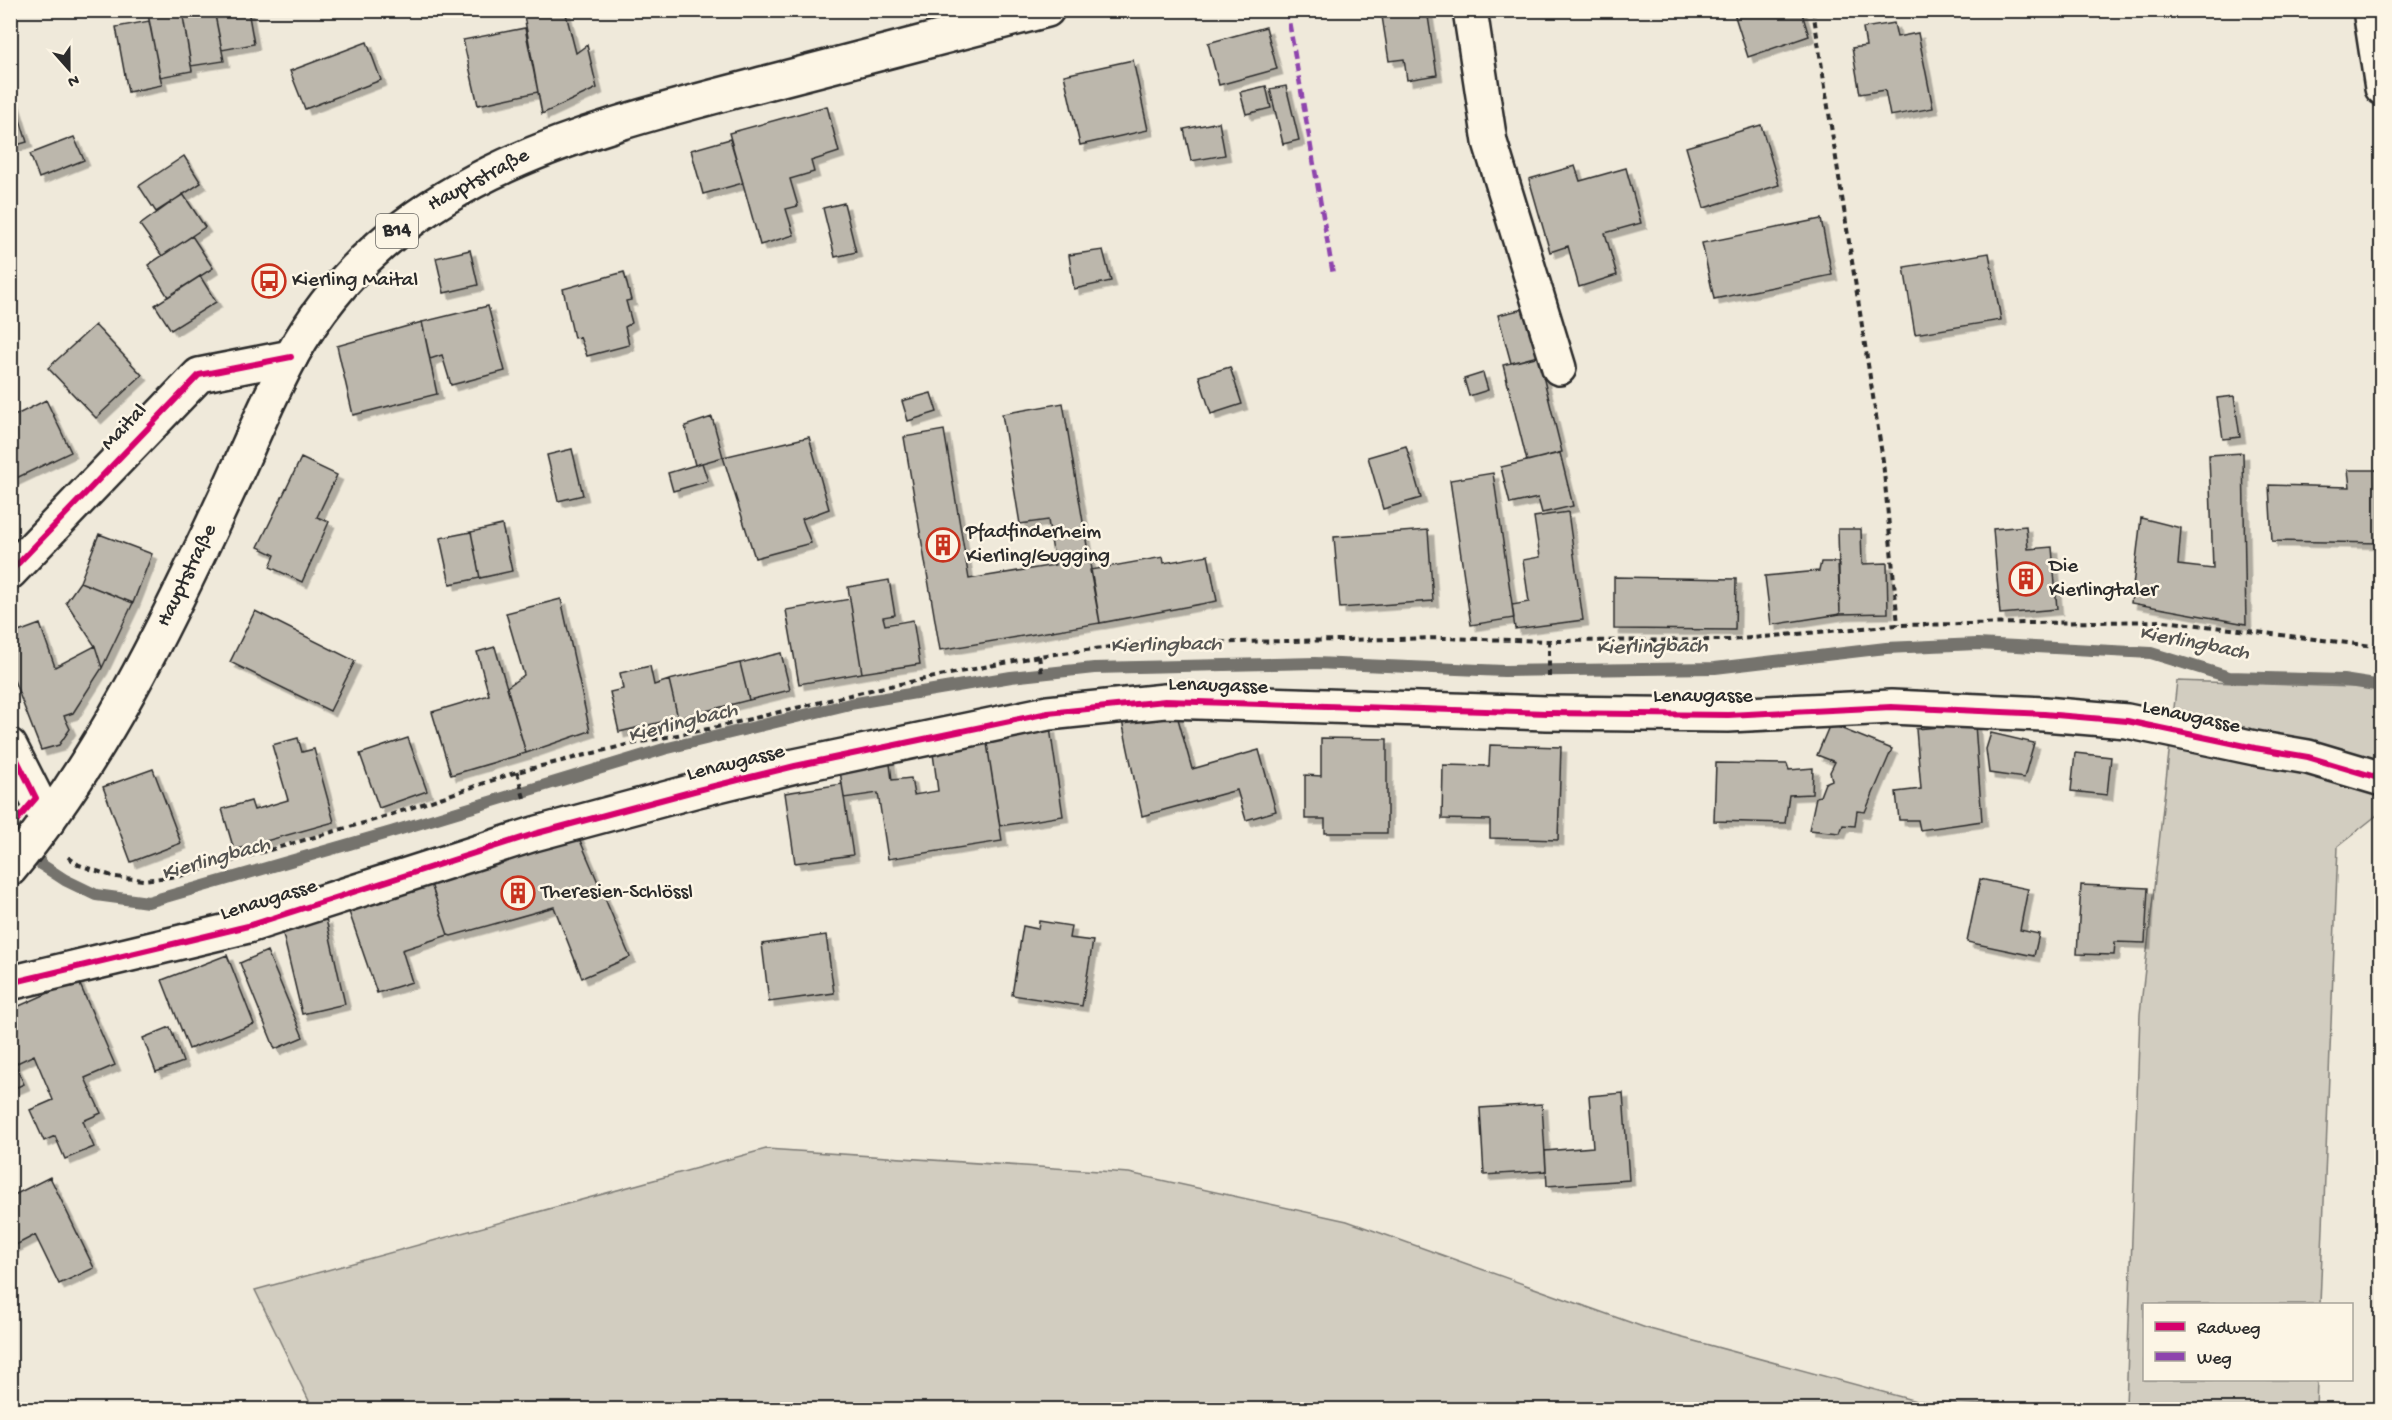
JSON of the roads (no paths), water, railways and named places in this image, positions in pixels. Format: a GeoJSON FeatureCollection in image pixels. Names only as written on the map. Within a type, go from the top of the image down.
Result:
{"type":"FeatureCollection","features":[{"type":"Feature","properties":{"kind":"street","name":"Hauptstraße"},"geometry":{"type":"LineString","coordinates":[[12,867],[44,824],[100,739],[172,612],[291,357],[322,306],[363,261],[411,219],[466,184],[540,149],[669,108],[1047,10]]}},
{"type":"Feature","properties":{"kind":"street"},"geometry":{"type":"LineString","coordinates":[[1470,10],[1490,142],[1559,368]]}},
{"type":"Feature","properties":{"kind":"street"},"geometry":{"type":"LineString","coordinates":[[2370,10],[2382,88]]}},
{"type":"Feature","properties":{"kind":"street","name":"Maital"},"geometry":{"type":"LineString","coordinates":[[10,572],[199,375],[291,357]]}},
{"type":"Feature","properties":{"kind":"street","name":"Lenaugasse"},"geometry":{"type":"LineString","coordinates":[[10,983],[248,926],[534,834],[795,766],[1048,713],[1165,700],[1547,713],[1728,715],[1891,707],[2044,714],[2127,721],[2308,757],[2382,779]]}},
{"type":"Feature","properties":{"kind":"street"},"geometry":{"type":"LineString","coordinates":[[10,746],[44,824]]}},
{"type":"Feature","properties":{"kind":"waterway","name":"Kierlingbach"},"geometry":{"type":"LineString","coordinates":[[10,818],[42,865],[65,880],[96,895],[148,902],[391,832],[664,749],[850,704],[1011,677],[1094,668],[1315,663],[1504,671],[1715,668],[1886,648],[1977,644],[2151,653],[2229,677],[2343,680],[2382,686]]}},
{"type":"Feature","properties":{"kind":"place","name":"Kierling Maital"},"geometry":{"type":"Point","coordinates":[269,281]}},
{"type":"Feature","properties":{"kind":"place","name":"Pfadfinderheim Kierling/Gugging"},"geometry":{"type":"Point","coordinates":[943,545]}},
{"type":"Feature","properties":{"kind":"place","name":"Die Kierlingtaler"},"geometry":{"type":"Point","coordinates":[2026,579]}},
{"type":"Feature","properties":{"kind":"place","name":"Theresien-Schlössl"},"geometry":{"type":"Point","coordinates":[518,893]}}]}
